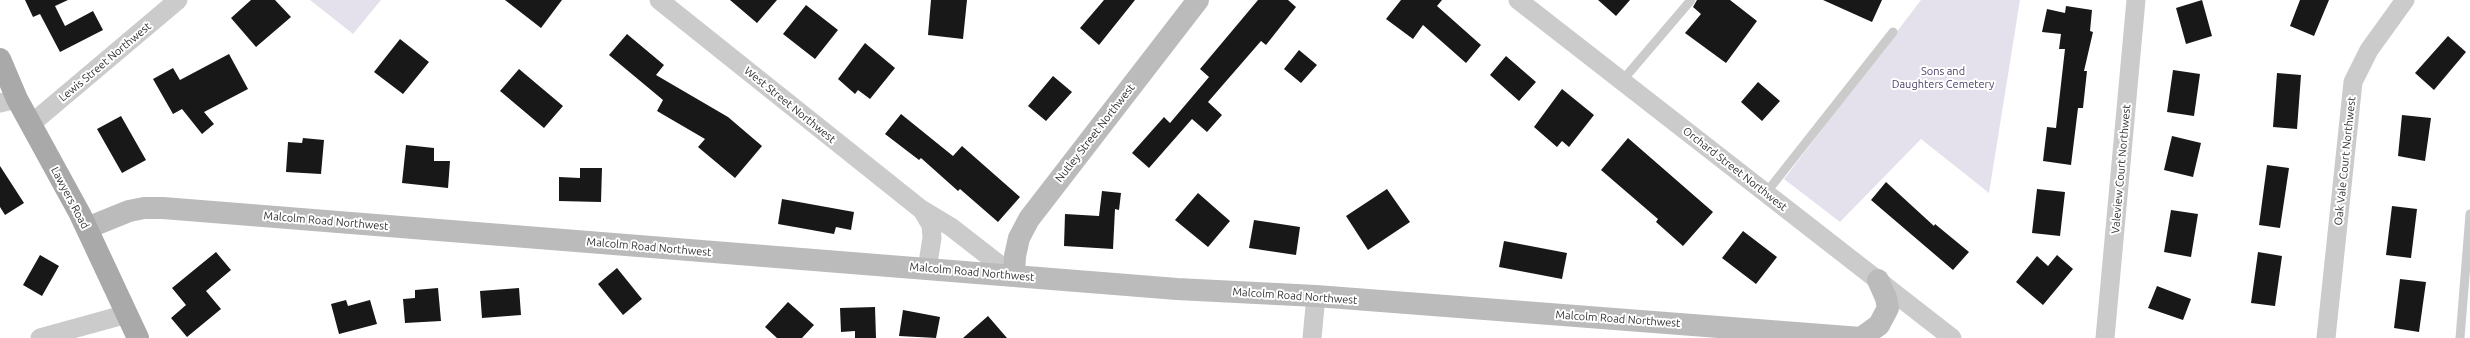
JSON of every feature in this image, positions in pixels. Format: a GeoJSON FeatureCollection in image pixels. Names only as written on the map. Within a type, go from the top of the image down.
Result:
{"type":"FeatureCollection","features":[{"type":"Feature","properties":{"kind":"main road","name":"Nutley Street Northwest"},"geometry":{"type":"LineString","coordinates":[[1014,276],[1015,256],[1019,238],[1029,219],[1198,0]]}},
{"type":"Feature","properties":{"kind":"main road","name":"Lawyers Road"},"geometry":{"type":"LineString","coordinates":[[0,59],[9,101],[31,124],[87,228],[138,338]]}},
{"type":"Feature","properties":{"kind":"main road","name":"Malcolm Road Northwest"},"geometry":{"type":"LineString","coordinates":[[87,228],[129,211],[144,208],[163,208],[1177,289],[1316,296],[1861,338]]}},
{"type":"Feature","properties":{"kind":"main road"},"geometry":{"type":"LineString","coordinates":[[1861,338],[1879,325],[1888,308],[1886,298],[1878,280]]}},
{"type":"Feature","properties":{"kind":"street","name":"Lewis Street Northwest"},"geometry":{"type":"LineString","coordinates":[[31,124],[178,0]]}},
{"type":"Feature","properties":{"kind":"street","name":"West Street Northwest"},"geometry":{"type":"LineString","coordinates":[[659,0],[922,210],[951,227],[1014,276]]}},
{"type":"Feature","properties":{"kind":"street","name":"Orchard Street Northwest"},"geometry":{"type":"LineString","coordinates":[[1518,0],[1952,338]]}},
{"type":"Feature","properties":{"kind":"street","name":"Valeview Court Northwest"},"geometry":{"type":"LineString","coordinates":[[2105,338],[2136,0]]}},
{"type":"Feature","properties":{"kind":"street","name":"Oak Vale Court Northwest"},"geometry":{"type":"LineString","coordinates":[[2326,338],[2353,82],[2369,50],[2405,0]]}},
{"type":"Feature","properties":{"kind":"street","name":"West Street Northwest"},"geometry":{"type":"LineString","coordinates":[[922,210],[931,225],[932,238],[927,269]]}},
{"type":"Feature","properties":{"kind":"street"},"geometry":{"type":"LineString","coordinates":[[1312,338],[1316,296]]}},
{"type":"Feature","properties":{"kind":"street"},"geometry":{"type":"LineString","coordinates":[[40,338],[126,314]]}},
{"type":"Feature","properties":{"kind":"lane"},"geometry":{"type":"LineString","coordinates":[[1622,81],[1691,0]]}},
{"type":"Feature","properties":{"kind":"lane"},"geometry":{"type":"LineString","coordinates":[[1766,193],[1893,32]]}},
{"type":"Feature","properties":{"kind":"lane"},"geometry":{"type":"LineString","coordinates":[[2460,338],[2470,214]]}},
{"type":"Feature","properties":{"kind":"green space"},"geometry":{"type":"Polygon","coordinates":[[[310,0],[381,0],[353,34],[310,0]]]}},
{"type":"Feature","properties":{"kind":"green space","name":"Sons and Daughters Cemetery"},"geometry":{"type":"Polygon","coordinates":[[[1921,0],[2020,0],[1989,193],[1921,139],[1840,222],[1784,179],[1921,0]]]}},
{"type":"Feature","properties":{"kind":"building"},"geometry":{"type":"Polygon","coordinates":[[[25,0],[68,0],[55,6],[65,26],[93,11],[103,30],[60,52],[40,14],[33,17],[25,0]]]}},
{"type":"Feature","properties":{"kind":"building"},"geometry":{"type":"Polygon","coordinates":[[[251,0],[275,0],[291,17],[256,47],[231,18],[251,0]]]}},
{"type":"Feature","properties":{"kind":"building"},"geometry":{"type":"Polygon","coordinates":[[[505,0],[562,0],[541,28],[505,0]]]}},
{"type":"Feature","properties":{"kind":"building"},"geometry":{"type":"Polygon","coordinates":[[[730,0],[777,0],[757,23],[730,0]]]}},
{"type":"Feature","properties":{"kind":"building"},"geometry":{"type":"Polygon","coordinates":[[[931,0],[967,0],[963,39],[928,35],[931,0]]]}},
{"type":"Feature","properties":{"kind":"building"},"geometry":{"type":"Polygon","coordinates":[[[1104,0],[1135,0],[1099,45],[1080,28],[1104,0]]]}},
{"type":"Feature","properties":{"kind":"building"},"geometry":{"type":"Polygon","coordinates":[[[1258,0],[1288,0],[1296,7],[1266,45],[1261,41],[1208,102],[1222,115],[1207,132],[1192,119],[1149,168],[1132,153],[1164,117],[1170,123],[1209,77],[1200,69],[1258,0]]]}},
{"type":"Feature","properties":{"kind":"building"},"geometry":{"type":"Polygon","coordinates":[[[1401,0],[1442,0],[1437,6],[1481,45],[1466,63],[1423,25],[1413,39],[1386,19],[1401,0]]]}},
{"type":"Feature","properties":{"kind":"building"},"geometry":{"type":"Polygon","coordinates":[[[1598,0],[1630,0],[1616,16],[1598,0]]]}},
{"type":"Feature","properties":{"kind":"building"},"geometry":{"type":"Polygon","coordinates":[[[1697,0],[1730,0],[1757,21],[1726,63],[1685,33],[1701,14],[1693,7],[1697,0]]]}},
{"type":"Feature","properties":{"kind":"building"},"geometry":{"type":"Polygon","coordinates":[[[1823,0],[1882,0],[1872,22],[1823,0]]]}},
{"type":"Feature","properties":{"kind":"building"},"geometry":{"type":"Polygon","coordinates":[[[2202,0],[2212,36],[2186,44],[2176,8],[2202,0]]]}},
{"type":"Feature","properties":{"kind":"building"},"geometry":{"type":"Polygon","coordinates":[[[2300,0],[2329,0],[2314,36],[2290,26],[2300,0]]]}},
{"type":"Feature","properties":{"kind":"building"},"geometry":{"type":"Polygon","coordinates":[[[806,5],[838,30],[815,59],[783,34],[806,5]]]}},
{"type":"Feature","properties":{"kind":"building"},"geometry":{"type":"Polygon","coordinates":[[[2066,6],[2092,10],[2090,31],[2093,32],[2084,71],[2087,71],[2083,108],[2078,108],[2071,165],[2043,161],[2047,127],[2056,128],[2065,49],[2059,49],[2061,34],[2042,32],[2047,9],[2065,13],[2066,6]]]}},
{"type":"Feature","properties":{"kind":"building"},"geometry":{"type":"Polygon","coordinates":[[[627,34],[664,65],[656,75],[728,117],[762,146],[735,178],[698,147],[705,139],[657,111],[663,100],[609,55],[627,34]]]}},
{"type":"Feature","properties":{"kind":"building"},"geometry":{"type":"Polygon","coordinates":[[[2448,36],[2466,52],[2434,90],[2415,73],[2448,36]]]}},
{"type":"Feature","properties":{"kind":"building"},"geometry":{"type":"Polygon","coordinates":[[[400,39],[429,62],[403,94],[374,72],[400,39]]]}},
{"type":"Feature","properties":{"kind":"building"},"geometry":{"type":"Polygon","coordinates":[[[865,43],[895,68],[870,99],[858,90],[855,94],[838,79],[865,43]]]}},
{"type":"Feature","properties":{"kind":"building"},"geometry":{"type":"Polygon","coordinates":[[[1299,50],[1317,65],[1301,83],[1284,69],[1299,50]]]}},
{"type":"Feature","properties":{"kind":"building"},"geometry":{"type":"Polygon","coordinates":[[[229,54],[248,89],[204,112],[214,124],[202,134],[182,109],[173,114],[153,79],[173,68],[180,80],[229,54]]]}},
{"type":"Feature","properties":{"kind":"building"},"geometry":{"type":"Polygon","coordinates":[[[1506,56],[1536,82],[1519,101],[1490,75],[1506,56]]]}},
{"type":"Feature","properties":{"kind":"building"},"geometry":{"type":"Polygon","coordinates":[[[519,69],[563,106],[544,128],[500,91],[519,69]]]}},
{"type":"Feature","properties":{"kind":"building"},"geometry":{"type":"Polygon","coordinates":[[[2173,70],[2200,74],[2194,116],[2167,112],[2173,70]]]}},
{"type":"Feature","properties":{"kind":"building"},"geometry":{"type":"Polygon","coordinates":[[[2277,73],[2301,75],[2297,129],[2273,127],[2277,73]]]}},
{"type":"Feature","properties":{"kind":"building"},"geometry":{"type":"Polygon","coordinates":[[[1053,76],[1072,92],[1046,121],[1028,106],[1053,76]]]}},
{"type":"Feature","properties":{"kind":"building"},"geometry":{"type":"Polygon","coordinates":[[[1758,82],[1780,101],[1762,121],[1741,102],[1758,82]]]}},
{"type":"Feature","properties":{"kind":"building"},"geometry":{"type":"Polygon","coordinates":[[[1562,89],[1594,115],[1569,147],[1562,141],[1557,147],[1534,127],[1562,89]]]}},
{"type":"Feature","properties":{"kind":"building"},"geometry":{"type":"Polygon","coordinates":[[[901,114],[953,156],[962,146],[1020,197],[998,222],[960,189],[958,191],[921,158],[919,160],[885,134],[901,114]]]}},
{"type":"Feature","properties":{"kind":"building"},"geometry":{"type":"Polygon","coordinates":[[[2402,115],[2431,118],[2425,161],[2398,156],[2402,115]]]}},
{"type":"Feature","properties":{"kind":"building"},"geometry":{"type":"Polygon","coordinates":[[[121,116],[146,160],[122,173],[97,129],[121,116]]]}},
{"type":"Feature","properties":{"kind":"building"},"geometry":{"type":"Polygon","coordinates":[[[2172,136],[2201,143],[2193,177],[2164,170],[2172,136]]]}},
{"type":"Feature","properties":{"kind":"building"},"geometry":{"type":"Polygon","coordinates":[[[303,138],[324,140],[321,174],[286,172],[288,142],[302,143],[303,138]]]}},
{"type":"Feature","properties":{"kind":"building"},"geometry":{"type":"Polygon","coordinates":[[[1628,138],[1713,212],[1683,246],[1656,222],[1658,219],[1601,170],[1628,138]]]}},
{"type":"Feature","properties":{"kind":"building"},"geometry":{"type":"Polygon","coordinates":[[[406,145],[434,148],[434,161],[450,161],[448,188],[402,183],[406,145]]]}},
{"type":"Feature","properties":{"kind":"building"},"geometry":{"type":"Polygon","coordinates":[[[2267,165],[2289,168],[2280,228],[2259,225],[2267,165]]]}},
{"type":"Feature","properties":{"kind":"building"},"geometry":{"type":"Polygon","coordinates":[[[0,166],[24,203],[5,215],[0,207],[0,166]]]}},
{"type":"Feature","properties":{"kind":"building"},"geometry":{"type":"Polygon","coordinates":[[[580,168],[602,168],[601,202],[559,201],[559,177],[580,178],[580,168]]]}},
{"type":"Feature","properties":{"kind":"building"},"geometry":{"type":"Polygon","coordinates":[[[1886,182],[1934,226],[1935,224],[1969,252],[1953,270],[1871,200],[1886,182]]]}},
{"type":"Feature","properties":{"kind":"building"},"geometry":{"type":"Polygon","coordinates":[[[1387,189],[1410,222],[1368,250],[1346,216],[1387,189]]]}},
{"type":"Feature","properties":{"kind":"building"},"geometry":{"type":"Polygon","coordinates":[[[2037,189],[2065,192],[2060,236],[2032,233],[2037,189]]]}},
{"type":"Feature","properties":{"kind":"building"},"geometry":{"type":"Polygon","coordinates":[[[1102,191],[1121,193],[1119,210],[1115,209],[1113,249],[1064,246],[1065,214],[1099,216],[1102,191]]]}},
{"type":"Feature","properties":{"kind":"building"},"geometry":{"type":"Polygon","coordinates":[[[1198,193],[1230,221],[1208,247],[1175,220],[1198,193]]]}},
{"type":"Feature","properties":{"kind":"building"},"geometry":{"type":"Polygon","coordinates":[[[782,199],[854,212],[851,230],[836,227],[834,234],[778,224],[782,199]]]}},
{"type":"Feature","properties":{"kind":"building"},"geometry":{"type":"Polygon","coordinates":[[[2392,206],[2417,209],[2411,258],[2386,255],[2392,206]]]}},
{"type":"Feature","properties":{"kind":"building"},"geometry":{"type":"Polygon","coordinates":[[[2171,210],[2198,214],[2191,257],[2164,252],[2171,210]]]}},
{"type":"Feature","properties":{"kind":"building"},"geometry":{"type":"Polygon","coordinates":[[[1254,220],[1300,227],[1296,255],[1249,248],[1254,220]]]}},
{"type":"Feature","properties":{"kind":"building"},"geometry":{"type":"Polygon","coordinates":[[[1743,231],[1777,257],[1756,284],[1722,258],[1743,231]]]}},
{"type":"Feature","properties":{"kind":"building"},"geometry":{"type":"Polygon","coordinates":[[[1504,241],[1567,253],[1562,279],[1499,267],[1504,241]]]}},
{"type":"Feature","properties":{"kind":"building"},"geometry":{"type":"Polygon","coordinates":[[[216,252],[231,270],[206,291],[221,309],[187,337],[171,318],[186,305],[172,288],[216,252]]]}},
{"type":"Feature","properties":{"kind":"building"},"geometry":{"type":"Polygon","coordinates":[[[2258,252],[2282,256],[2275,306],[2251,303],[2258,252]]]}},
{"type":"Feature","properties":{"kind":"building"},"geometry":{"type":"Polygon","coordinates":[[[40,255],[59,266],[42,296],[23,285],[40,255]]]}},
{"type":"Feature","properties":{"kind":"building"},"geometry":{"type":"Polygon","coordinates":[[[2057,255],[2073,269],[2043,305],[2016,282],[2037,256],[2048,266],[2057,255]]]}},
{"type":"Feature","properties":{"kind":"building"},"geometry":{"type":"Polygon","coordinates":[[[617,268],[642,299],[623,315],[598,284],[617,268]]]}},
{"type":"Feature","properties":{"kind":"building"},"geometry":{"type":"Polygon","coordinates":[[[2400,279],[2426,282],[2419,332],[2394,328],[2400,279]]]}},
{"type":"Feature","properties":{"kind":"building"},"geometry":{"type":"Polygon","coordinates":[[[2157,286],[2191,299],[2183,320],[2148,308],[2157,286]]]}},
{"type":"Feature","properties":{"kind":"building"},"geometry":{"type":"Polygon","coordinates":[[[438,288],[441,321],[405,323],[403,299],[415,298],[415,290],[438,288]]]}},
{"type":"Feature","properties":{"kind":"building"},"geometry":{"type":"Polygon","coordinates":[[[519,288],[521,315],[482,318],[480,291],[519,288]]]}},
{"type":"Feature","properties":{"kind":"building"},"geometry":{"type":"Polygon","coordinates":[[[346,300],[348,306],[370,300],[377,324],[339,334],[331,304],[346,300]]]}},
{"type":"Feature","properties":{"kind":"building"},"geometry":{"type":"Polygon","coordinates":[[[788,302],[814,325],[802,338],[777,338],[765,327],[788,302]]]}},
{"type":"Feature","properties":{"kind":"building"},"geometry":{"type":"Polygon","coordinates":[[[875,307],[876,338],[855,338],[855,331],[841,332],[840,308],[875,307]]]}},
{"type":"Feature","properties":{"kind":"building"},"geometry":{"type":"Polygon","coordinates":[[[903,310],[940,317],[936,338],[899,336],[903,310]]]}},
{"type":"Feature","properties":{"kind":"building"},"geometry":{"type":"Polygon","coordinates":[[[988,316],[1007,338],[963,338],[988,316]]]}}]}
